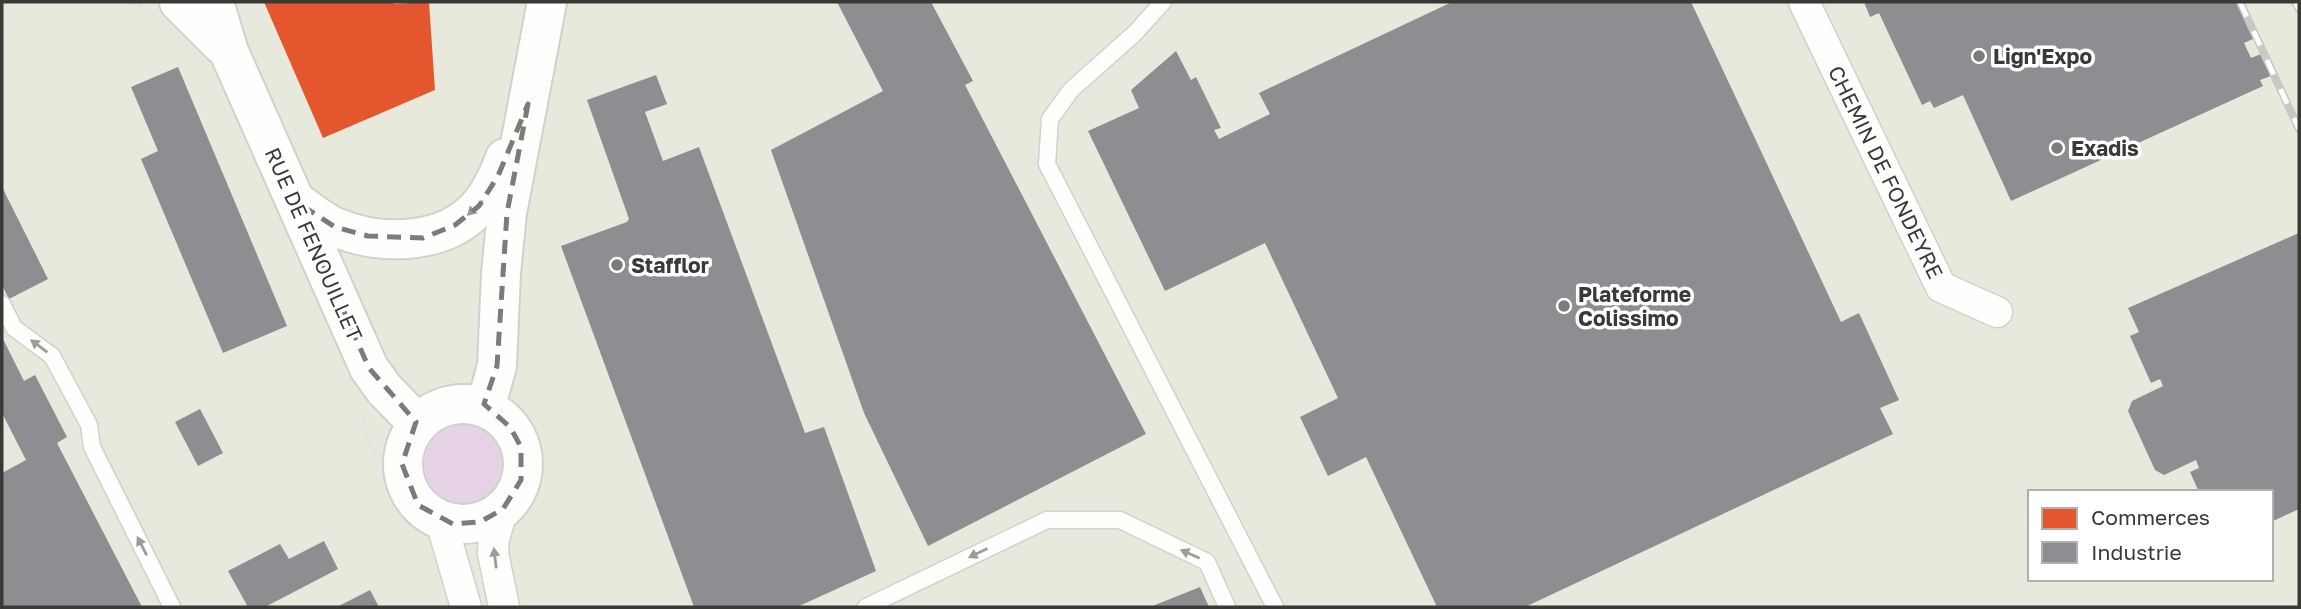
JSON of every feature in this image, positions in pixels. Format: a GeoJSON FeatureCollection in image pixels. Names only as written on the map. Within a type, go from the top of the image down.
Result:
{"type":"FeatureCollection","features":[{"type":"Feature","properties":{"kind":"street","name":"RUE DE FENOUILLET"},"geometry":{"type":"LineString","coordinates":[[179,2],[188,8],[229,52]]}},
{"type":"Feature","properties":{"kind":"street","name":"RUE DE FENOUILLET"},"geometry":{"type":"LineString","coordinates":[[214,2],[229,52],[369,368],[384,389],[418,424]]}},
{"type":"Feature","properties":{"kind":"street"},"geometry":{"type":"LineString","coordinates":[[483,407],[491,391],[497,366],[507,212],[547,2]]}},
{"type":"Feature","properties":{"kind":"street","name":"CHEMIN DE FONDEYRE"},"geometry":{"type":"LineString","coordinates":[[1804,2],[1941,287],[1997,312]]}},
{"type":"Feature","properties":{"kind":"street"},"geometry":{"type":"LineString","coordinates":[[295,201],[335,227],[393,240],[422,238],[455,225],[479,206],[486,196],[498,176],[528,104]]}},
{"type":"Feature","properties":{"kind":"street"},"geometry":{"type":"LineString","coordinates":[[447,405],[483,407],[510,427],[521,447],[521,481],[503,509],[480,522],[467,524],[441,521],[418,505],[408,490],[403,473],[405,446],[418,424],[431,412],[447,405]]}},
{"type":"Feature","properties":{"kind":"street"},"geometry":{"type":"LineString","coordinates":[[503,509],[494,538],[493,554],[504,607]]}},
{"type":"Feature","properties":{"kind":"street"},"geometry":{"type":"LineString","coordinates":[[441,521],[466,607]]}},
{"type":"Feature","properties":{"kind":"lane"},"geometry":{"type":"LineString","coordinates":[[1163,2],[1135,33],[1071,90],[1049,119],[1047,164],[1275,607]]}},
{"type":"Feature","properties":{"kind":"lane"},"geometry":{"type":"LineString","coordinates":[[2,304],[14,328],[52,356],[89,425],[92,447],[172,607]]}},
{"type":"Feature","properties":{"kind":"lane"},"geometry":{"type":"LineString","coordinates":[[866,607],[1047,520],[1120,520],[1208,562],[1227,607]]}},
{"type":"Feature","properties":{"kind":"highlighted area"},"geometry":{"type":"Polygon","coordinates":[[[528,104],[507,213],[497,366],[484,404],[510,427],[521,447],[521,480],[503,509],[480,522],[453,524],[418,505],[402,464],[416,422],[369,368],[295,201],[335,227],[368,236],[423,238],[455,225],[479,206],[498,176],[528,104]]]}},
{"type":"Feature","properties":{"kind":"shaded area"},"geometry":{"type":"Polygon","coordinates":[[[2,2],[2299,2],[2299,607],[2,607],[2,2]]]}},
{"type":"Feature","properties":{"kind":"shaded area"},"geometry":{"type":"Polygon","coordinates":[[[465,424],[481,427],[494,436],[503,449],[506,465],[503,481],[494,494],[481,503],[465,506],[449,503],[436,494],[427,481],[424,465],[427,449],[436,436],[449,427],[465,424]]]}},
{"type":"Feature","properties":{"kind":"building: Commerces"},"geometry":{"type":"Polygon","coordinates":[[[264,2],[429,2],[435,90],[323,138],[264,2]]]}},
{"type":"Feature","properties":{"kind":"building: Industrie"},"geometry":{"type":"Polygon","coordinates":[[[837,2],[931,2],[973,81],[965,85],[1146,434],[928,546],[864,413],[771,150],[883,91],[837,2]]]}},
{"type":"Feature","properties":{"kind":"building: Industrie","name":"Plateforme Colissimo"},"geometry":{"type":"Polygon","coordinates":[[[1452,2],[1691,2],[1841,322],[1859,313],[1899,400],[1880,408],[1893,434],[1525,607],[1437,607],[1366,457],[1328,476],[1300,417],[1338,398],[1265,243],[1165,291],[1088,131],[1139,108],[1131,90],[1176,51],[1191,80],[1196,77],[1221,128],[1214,130],[1219,139],[1270,114],[1259,93],[1452,2]]]}},
{"type":"Feature","properties":{"kind":"building: Industrie","name":"Exadis"},"geometry":{"type":"Polygon","coordinates":[[[1864,2],[2239,2],[2255,38],[2244,43],[2251,58],[2261,54],[2271,76],[2260,80],[2263,86],[2011,201],[1963,95],[1934,108],[1930,101],[1922,105],[1879,13],[1870,17],[1864,2]]]}},
{"type":"Feature","properties":{"kind":"building: Industrie"},"geometry":{"type":"Polygon","coordinates":[[[178,67],[287,326],[223,353],[141,159],[158,151],[131,87],[178,67]]]}},
{"type":"Feature","properties":{"kind":"building: Industrie"},"geometry":{"type":"Polygon","coordinates":[[[656,75],[667,104],[645,112],[663,161],[699,147],[805,433],[824,427],[876,571],[797,607],[694,607],[561,246],[629,219],[587,100],[656,75]]]}},
{"type":"Feature","properties":{"kind":"building: Industrie"},"geometry":{"type":"Polygon","coordinates":[[[2,187],[48,279],[9,299],[2,285],[2,187]]]}},
{"type":"Feature","properties":{"kind":"building: Industrie"},"geometry":{"type":"Polygon","coordinates":[[[2299,233],[2299,509],[2273,521],[2273,490],[2198,490],[2190,472],[2199,468],[2196,460],[2164,475],[2155,470],[2128,411],[2132,401],[2163,386],[2160,379],[2151,383],[2130,336],[2139,332],[2128,308],[2299,233]]]}},
{"type":"Feature","properties":{"kind":"building: Industrie"},"geometry":{"type":"Polygon","coordinates":[[[2,337],[24,381],[35,375],[67,437],[57,443],[142,607],[2,607],[2,473],[26,460],[2,413],[2,337]]]}},
{"type":"Feature","properties":{"kind":"building: Industrie"},"geometry":{"type":"Polygon","coordinates":[[[200,409],[223,453],[198,466],[175,422],[200,409]]]}},
{"type":"Feature","properties":{"kind":"building: Industrie"},"geometry":{"type":"Polygon","coordinates":[[[324,541],[338,569],[265,607],[248,607],[228,571],[280,544],[289,559],[324,541]]]}},
{"type":"Feature","properties":{"kind":"building: Industrie"},"geometry":{"type":"Polygon","coordinates":[[[1200,587],[1209,607],[1150,607],[1200,587]]]}},
{"type":"Feature","properties":{"kind":"building: Industrie"},"geometry":{"type":"Polygon","coordinates":[[[370,590],[379,607],[337,607],[370,590]]]}},
{"type":"Feature","properties":{"kind":"railway"},"geometry":{"type":"LineString","coordinates":[[2240,2],[2299,129]]}},
{"type":"Feature","properties":{"kind":"railway"},"geometry":{"type":"LineString","coordinates":[[2295,2],[2299,9]]}},
{"type":"Feature","properties":{"kind":"place","name":"Lign'Expo"},"geometry":{"type":"Point","coordinates":[1979,56]}},
{"type":"Feature","properties":{"kind":"place","name":"Exadis"},"geometry":{"type":"Point","coordinates":[2057,148]}},
{"type":"Feature","properties":{"kind":"place","name":"Stafflor"},"geometry":{"type":"Point","coordinates":[617,265]}},
{"type":"Feature","properties":{"kind":"place","name":"Plateforme Colissimo"},"geometry":{"type":"Point","coordinates":[1564,306]}}]}
